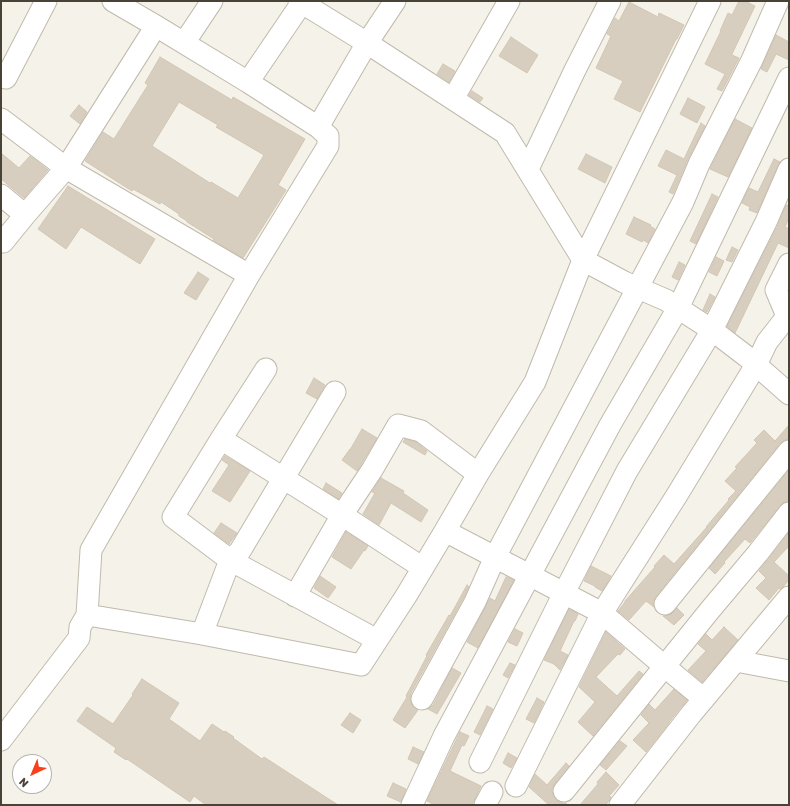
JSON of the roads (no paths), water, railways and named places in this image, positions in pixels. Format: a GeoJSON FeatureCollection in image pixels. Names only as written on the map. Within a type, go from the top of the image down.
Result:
{"type":"FeatureCollection","features":[{"type":"Feature","properties":{"kind":"street"},"geometry":{"type":"LineString","coordinates":[[6,78],[46,1]]}},
{"type":"Feature","properties":{"kind":"street"},"geometry":{"type":"LineString","coordinates":[[184,43],[212,1]]}},
{"type":"Feature","properties":{"kind":"street"},"geometry":{"type":"LineString","coordinates":[[318,127],[367,43],[395,1]]}},
{"type":"Feature","properties":{"kind":"street"},"geometry":{"type":"LineString","coordinates":[[453,99],[508,1]]}},
{"type":"Feature","properties":{"kind":"street"},"geometry":{"type":"LineString","coordinates":[[528,170],[575,70],[610,1]]}},
{"type":"Feature","properties":{"kind":"street"},"geometry":{"type":"LineString","coordinates":[[1,719],[68,632],[83,621],[202,634],[361,665],[445,531],[478,474],[535,382],[583,260],[710,1]]}},
{"type":"Feature","properties":{"kind":"street"},"geometry":{"type":"LineString","coordinates":[[422,699],[475,602],[495,557],[683,202],[699,164],[752,60],[778,1]]}},
{"type":"Feature","properties":{"kind":"street"},"geometry":{"type":"LineString","coordinates":[[1,740],[79,638],[83,621],[91,550],[249,275],[328,146],[328,136],[318,127],[118,2]]}},
{"type":"Feature","properties":{"kind":"street"},"geometry":{"type":"LineString","coordinates":[[248,82],[302,2],[506,133],[583,260],[624,282],[666,300],[712,330],[746,356],[789,394]]}},
{"type":"Feature","properties":{"kind":"street"},"geometry":{"type":"LineString","coordinates":[[1,242],[3,242],[66,168],[156,26]]}},
{"type":"Feature","properties":{"kind":"street"},"geometry":{"type":"LineString","coordinates":[[412,805],[444,736],[610,425],[678,308],[789,78]]}},
{"type":"Feature","properties":{"kind":"street"},"geometry":{"type":"LineString","coordinates":[[1,119],[66,168],[249,275]]}},
{"type":"Feature","properties":{"kind":"street"},"geometry":{"type":"LineString","coordinates":[[480,762],[627,470],[712,330],[766,222],[789,169]]}},
{"type":"Feature","properties":{"kind":"street"},"geometry":{"type":"LineString","coordinates":[[1,195],[25,215]]}},
{"type":"Feature","properties":{"kind":"street"},"geometry":{"type":"LineString","coordinates":[[516,786],[602,613],[677,495],[756,365],[767,342],[788,315],[776,290],[789,264]]}},
{"type":"Feature","properties":{"kind":"street"},"geometry":{"type":"LineString","coordinates":[[266,369],[221,439],[174,517],[230,560],[377,640]]}},
{"type":"Feature","properties":{"kind":"street"},"geometry":{"type":"LineString","coordinates":[[202,634],[230,560],[240,551],[335,392]]}},
{"type":"Feature","properties":{"kind":"street"},"geometry":{"type":"LineString","coordinates":[[295,596],[342,515],[372,470],[398,425],[421,431],[478,474]]}},
{"type":"Feature","properties":{"kind":"street"},"geometry":{"type":"LineString","coordinates":[[221,439],[342,515],[422,568]]}},
{"type":"Feature","properties":{"kind":"street"},"geometry":{"type":"LineString","coordinates":[[665,604],[789,451]]}},
{"type":"Feature","properties":{"kind":"street"},"geometry":{"type":"LineString","coordinates":[[564,791],[789,513]]}},
{"type":"Feature","properties":{"kind":"street"},"geometry":{"type":"LineString","coordinates":[[445,531],[602,613],[704,699]]}},
{"type":"Feature","properties":{"kind":"street"},"geometry":{"type":"LineString","coordinates":[[620,805],[704,699],[789,597]]}},
{"type":"Feature","properties":{"kind":"street"},"geometry":{"type":"LineString","coordinates":[[736,661],[789,671]]}}]}
